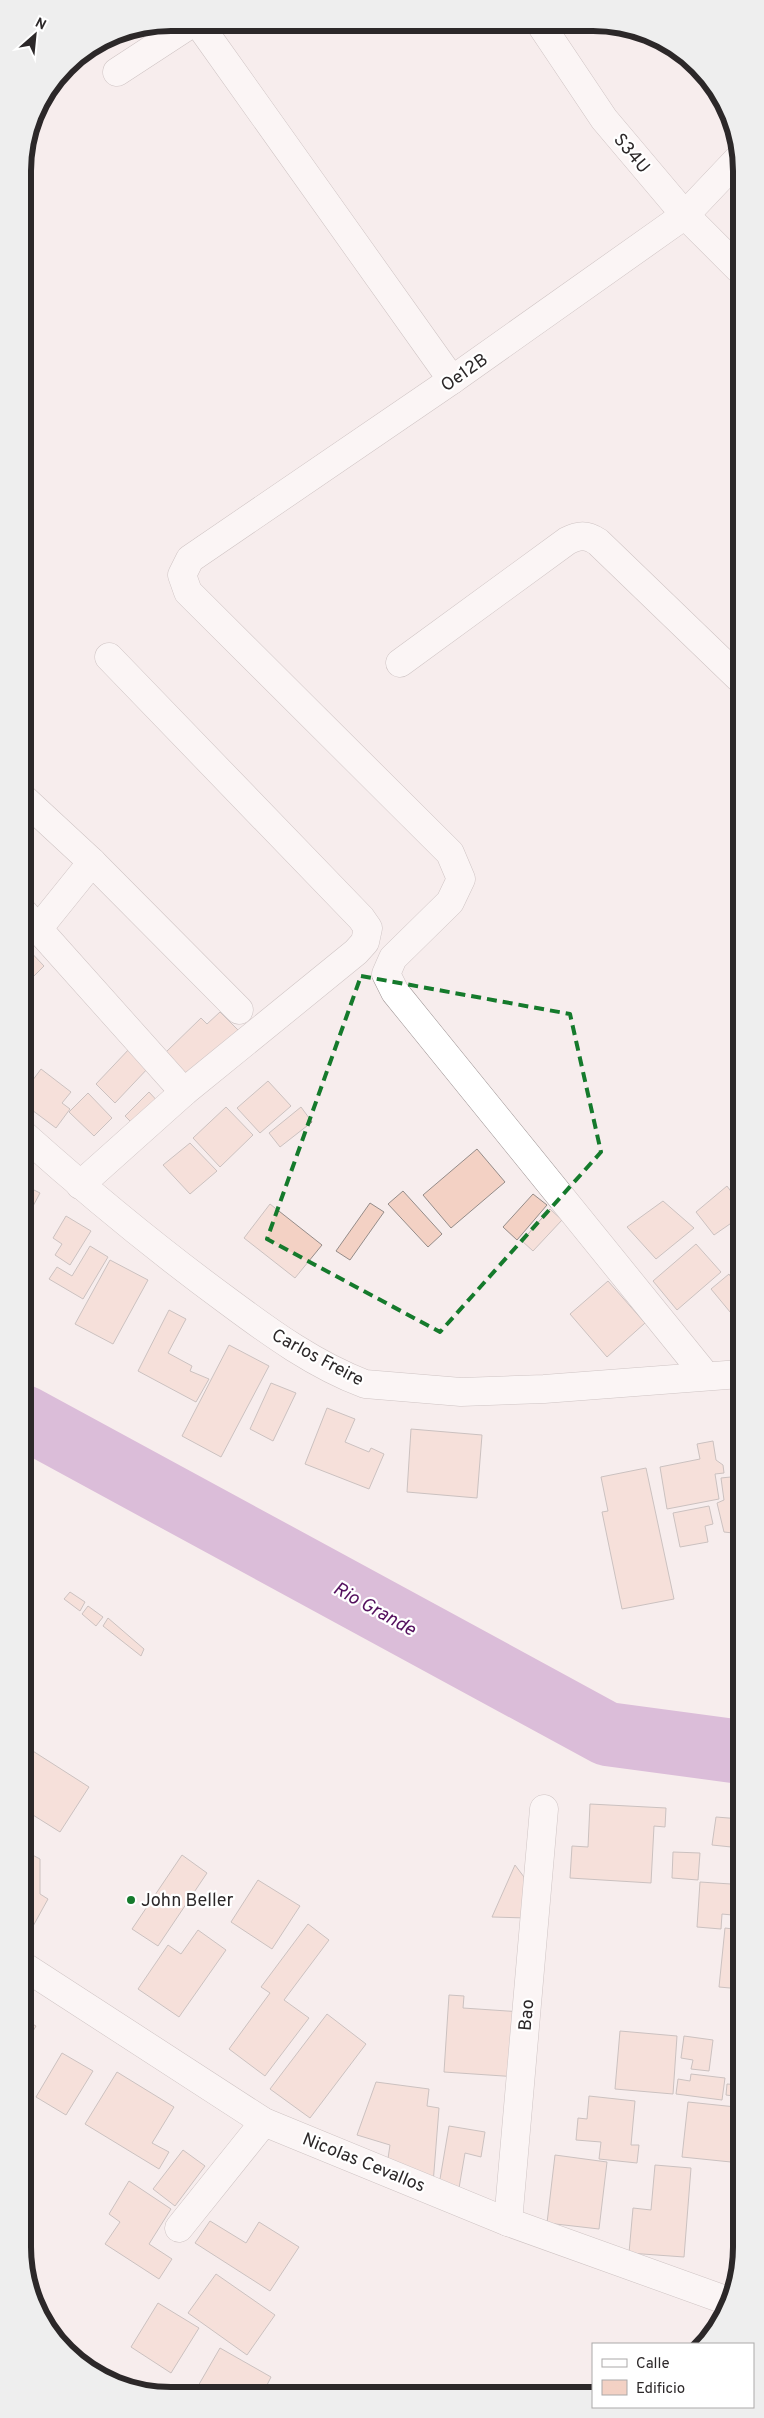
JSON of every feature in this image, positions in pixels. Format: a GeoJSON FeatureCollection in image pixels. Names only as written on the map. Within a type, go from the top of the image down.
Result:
{"type":"FeatureCollection","features":[{"type":"Feature","properties":{"kind":"street"},"geometry":{"type":"LineString","coordinates":[[117,72],[180,31]]}},
{"type":"Feature","properties":{"kind":"street"},"geometry":{"type":"LineString","coordinates":[[204,31],[452,380]]}},
{"type":"Feature","properties":{"kind":"street","name":"S34U"},"geometry":{"type":"LineString","coordinates":[[545,31],[604,119],[685,215],[733,263]]}},
{"type":"Feature","properties":{"kind":"street","name":"Oe12B"},"geometry":{"type":"LineString","coordinates":[[706,1376],[395,992],[386,974],[393,958],[450,902],[461,879],[450,853],[188,592],[182,575],[190,559],[452,380],[685,215],[732,165]]}},
{"type":"Feature","properties":{"kind":"street"},"geometry":{"type":"LineString","coordinates":[[400,663],[567,541],[579,535],[590,537],[598,542],[733,672]]}},
{"type":"Feature","properties":{"kind":"street"},"geometry":{"type":"LineString","coordinates":[[80,1185],[184,1092],[356,952],[365,942],[368,928],[361,918],[109,657]]}},
{"type":"Feature","properties":{"kind":"street"},"geometry":{"type":"LineString","coordinates":[[32,806],[92,862],[239,1010]]}},
{"type":"Feature","properties":{"kind":"street"},"geometry":{"type":"LineString","coordinates":[[32,920],[92,862]]}},
{"type":"Feature","properties":{"kind":"street"},"geometry":{"type":"LineString","coordinates":[[32,922],[184,1092]]}},
{"type":"Feature","properties":{"kind":"street","name":"Carlos Freire"},"geometry":{"type":"LineString","coordinates":[[32,1142],[80,1185],[180,1267],[285,1343],[365,1384],[381,1387],[461,1392],[544,1389],[732,1374]]}},
{"type":"Feature","properties":{"kind":"street","name":"Bao"},"geometry":{"type":"LineString","coordinates":[[508,2222],[544,1808]]}},
{"type":"Feature","properties":{"kind":"street","name":"Nicolas Cevallos"},"geometry":{"type":"LineString","coordinates":[[31,1971],[264,2122],[508,2222],[722,2299]]}},
{"type":"Feature","properties":{"kind":"street"},"geometry":{"type":"LineString","coordinates":[[179,2228],[264,2122]]}},
{"type":"Feature","properties":{"kind":"highlighted area"},"geometry":{"type":"Polygon","coordinates":[[[361,976],[570,1014],[601,1152],[440,1332],[267,1239],[361,976]]]}},
{"type":"Feature","properties":{"kind":"building"},"geometry":{"type":"Polygon","coordinates":[[[32,953],[44,966],[32,978],[32,953]]]}},
{"type":"Feature","properties":{"kind":"building"},"geometry":{"type":"Polygon","coordinates":[[[220,1012],[241,1033],[192,1081],[165,1053],[201,1018],[207,1024],[220,1012]]]}},
{"type":"Feature","properties":{"kind":"building"},"geometry":{"type":"Polygon","coordinates":[[[131,1047],[150,1066],[115,1103],[96,1084],[131,1047]]]}},
{"type":"Feature","properties":{"kind":"building"},"geometry":{"type":"Polygon","coordinates":[[[41,1069],[71,1092],[62,1103],[70,1109],[56,1128],[32,1110],[32,1082],[41,1069]]]}},
{"type":"Feature","properties":{"kind":"building"},"geometry":{"type":"Polygon","coordinates":[[[268,1081],[291,1106],[260,1133],[237,1108],[268,1081]]]}},
{"type":"Feature","properties":{"kind":"building"},"geometry":{"type":"Polygon","coordinates":[[[149,1092],[162,1106],[138,1129],[125,1116],[149,1092]]]}},
{"type":"Feature","properties":{"kind":"building"},"geometry":{"type":"Polygon","coordinates":[[[88,1093],[112,1118],[94,1136],[69,1112],[88,1093]]]}},
{"type":"Feature","properties":{"kind":"building"},"geometry":{"type":"Polygon","coordinates":[[[226,1107],[253,1135],[220,1167],[193,1138],[226,1107]]]}},
{"type":"Feature","properties":{"kind":"building"},"geometry":{"type":"Polygon","coordinates":[[[301,1107],[312,1122],[280,1147],[269,1133],[301,1107]]]}},
{"type":"Feature","properties":{"kind":"building"},"geometry":{"type":"Polygon","coordinates":[[[190,1143],[217,1171],[190,1194],[163,1165],[190,1143]]]}},
{"type":"Feature","properties":{"kind":"building"},"geometry":{"type":"Polygon","coordinates":[[[477,1149],[505,1182],[451,1228],[423,1195],[477,1149]]]}},
{"type":"Feature","properties":{"kind":"building"},"geometry":{"type":"Polygon","coordinates":[[[727,1186],[733,1194],[732,1222],[714,1235],[696,1212],[727,1186]]]}},
{"type":"Feature","properties":{"kind":"building"},"geometry":{"type":"Polygon","coordinates":[[[32,1189],[40,1193],[31,1209],[32,1189]]]}},
{"type":"Feature","properties":{"kind":"building"},"geometry":{"type":"Polygon","coordinates":[[[403,1191],[442,1234],[428,1247],[388,1204],[403,1191]]]}},
{"type":"Feature","properties":{"kind":"building"},"geometry":{"type":"Polygon","coordinates":[[[533,1194],[547,1205],[517,1240],[503,1227],[533,1194]]]}},
{"type":"Feature","properties":{"kind":"building"},"geometry":{"type":"Polygon","coordinates":[[[663,1201],[694,1228],[656,1259],[627,1227],[663,1201]]]}},
{"type":"Feature","properties":{"kind":"building"},"geometry":{"type":"Polygon","coordinates":[[[370,1203],[384,1212],[350,1260],[336,1251],[370,1203]]]}},
{"type":"Feature","properties":{"kind":"building"},"geometry":{"type":"Polygon","coordinates":[[[270,1204],[322,1245],[295,1278],[244,1238],[270,1204]]]}},
{"type":"Feature","properties":{"kind":"building"},"geometry":{"type":"Polygon","coordinates":[[[550,1209],[562,1220],[533,1251],[522,1241],[550,1209]]]}},
{"type":"Feature","properties":{"kind":"building"},"geometry":{"type":"Polygon","coordinates":[[[66,1216],[91,1231],[70,1265],[55,1255],[62,1244],[53,1238],[66,1216]]]}},
{"type":"Feature","properties":{"kind":"building"},"geometry":{"type":"Polygon","coordinates":[[[696,1244],[721,1272],[677,1310],[653,1281],[696,1244]]]}},
{"type":"Feature","properties":{"kind":"building"},"geometry":{"type":"Polygon","coordinates":[[[90,1246],[108,1257],[83,1299],[49,1279],[57,1267],[72,1276],[90,1246]]]}},
{"type":"Feature","properties":{"kind":"building"},"geometry":{"type":"Polygon","coordinates":[[[110,1260],[148,1280],[113,1344],[75,1324],[110,1260]]]}},
{"type":"Feature","properties":{"kind":"building"},"geometry":{"type":"Polygon","coordinates":[[[729,1274],[732,1280],[732,1315],[711,1289],[729,1274]]]}},
{"type":"Feature","properties":{"kind":"building"},"geometry":{"type":"Polygon","coordinates":[[[608,1281],[645,1323],[607,1357],[570,1314],[608,1281]]]}},
{"type":"Feature","properties":{"kind":"building"},"geometry":{"type":"Polygon","coordinates":[[[169,1310],[186,1319],[168,1353],[192,1366],[190,1371],[209,1379],[196,1402],[138,1371],[169,1310]]]}},
{"type":"Feature","properties":{"kind":"building"},"geometry":{"type":"Polygon","coordinates":[[[229,1345],[269,1366],[221,1457],[182,1436],[229,1345]]]}},
{"type":"Feature","properties":{"kind":"building"},"geometry":{"type":"Polygon","coordinates":[[[271,1383],[296,1393],[273,1441],[250,1429],[271,1383]]]}},
{"type":"Feature","properties":{"kind":"building"},"geometry":{"type":"Polygon","coordinates":[[[327,1408],[355,1419],[345,1442],[369,1452],[371,1448],[384,1454],[369,1489],[305,1464],[327,1408]]]}},
{"type":"Feature","properties":{"kind":"building"},"geometry":{"type":"Polygon","coordinates":[[[411,1429],[482,1435],[477,1498],[407,1492],[411,1429]]]}},
{"type":"Feature","properties":{"kind":"building"},"geometry":{"type":"Polygon","coordinates":[[[713,1441],[716,1460],[723,1465],[724,1473],[715,1474],[719,1499],[667,1509],[660,1467],[700,1459],[697,1444],[713,1441]]]}},
{"type":"Feature","properties":{"kind":"building"},"geometry":{"type":"Polygon","coordinates":[[[646,1468],[674,1599],[622,1609],[602,1512],[608,1511],[601,1477],[646,1468]]]}},
{"type":"Feature","properties":{"kind":"building"},"geometry":{"type":"Polygon","coordinates":[[[732,1477],[732,1533],[724,1532],[717,1503],[724,1500],[721,1478],[732,1477]]]}},
{"type":"Feature","properties":{"kind":"building"},"geometry":{"type":"Polygon","coordinates":[[[709,1506],[713,1524],[705,1526],[708,1542],[680,1547],[673,1513],[709,1506]]]}},
{"type":"Feature","properties":{"kind":"building"},"geometry":{"type":"Polygon","coordinates":[[[70,1592],[85,1602],[80,1611],[64,1599],[70,1592]]]}},
{"type":"Feature","properties":{"kind":"building"},"geometry":{"type":"Polygon","coordinates":[[[88,1606],[103,1617],[96,1626],[82,1614],[88,1606]]]}},
{"type":"Feature","properties":{"kind":"building"},"geometry":{"type":"Polygon","coordinates":[[[108,1618],[144,1649],[141,1656],[103,1626],[108,1618]]]}},
{"type":"Feature","properties":{"kind":"building"},"geometry":{"type":"Polygon","coordinates":[[[31,1750],[89,1787],[60,1832],[31,1814],[31,1750]]]}},
{"type":"Feature","properties":{"kind":"building"},"geometry":{"type":"Polygon","coordinates":[[[590,1804],[666,1808],[665,1827],[654,1826],[651,1883],[570,1878],[572,1846],[588,1847],[590,1804]]]}},
{"type":"Feature","properties":{"kind":"building"},"geometry":{"type":"Polygon","coordinates":[[[716,1817],[732,1818],[732,1847],[712,1845],[716,1817]]]}},
{"type":"Feature","properties":{"kind":"building"},"geometry":{"type":"Polygon","coordinates":[[[673,1852],[700,1853],[698,1880],[672,1878],[673,1852]]]}},
{"type":"Feature","properties":{"kind":"building"},"geometry":{"type":"Polygon","coordinates":[[[31,1854],[40,1859],[40,1894],[48,1899],[32,1928],[31,1854]]]}},
{"type":"Feature","properties":{"kind":"building"},"geometry":{"type":"Polygon","coordinates":[[[182,1855],[207,1873],[158,1946],[132,1929],[182,1855]]]}},
{"type":"Feature","properties":{"kind":"building"},"geometry":{"type":"Polygon","coordinates":[[[515,1865],[524,1877],[526,1918],[492,1917],[515,1865]]]}},
{"type":"Feature","properties":{"kind":"building"},"geometry":{"type":"Polygon","coordinates":[[[732,1869],[732,1915],[722,1914],[721,1929],[697,1927],[700,1882],[731,1884],[732,1869]]]}},
{"type":"Feature","properties":{"kind":"building"},"geometry":{"type":"Polygon","coordinates":[[[258,1880],[300,1906],[272,1949],[231,1922],[258,1880]]]}},
{"type":"Feature","properties":{"kind":"building"},"geometry":{"type":"Polygon","coordinates":[[[308,1924],[329,1940],[284,2000],[309,2018],[265,2076],[229,2049],[270,1993],[261,1987],[308,1924]]]}},
{"type":"Feature","properties":{"kind":"building"},"geometry":{"type":"Polygon","coordinates":[[[725,1928],[732,1929],[732,1988],[719,1987],[725,1928]]]}},
{"type":"Feature","properties":{"kind":"building"},"geometry":{"type":"Polygon","coordinates":[[[198,1930],[226,1950],[179,2017],[138,1989],[168,1945],[181,1954],[198,1930]]]}},
{"type":"Feature","properties":{"kind":"building"},"geometry":{"type":"Polygon","coordinates":[[[449,1995],[464,1996],[463,2008],[522,2012],[518,2077],[444,2072],[449,1995]]]}},
{"type":"Feature","properties":{"kind":"building"},"geometry":{"type":"Polygon","coordinates":[[[327,2014],[366,2044],[310,2118],[270,2089],[327,2014]]]}},
{"type":"Feature","properties":{"kind":"building"},"geometry":{"type":"Polygon","coordinates":[[[31,2023],[36,2026],[31,2034],[31,2023]]]}},
{"type":"Feature","properties":{"kind":"building"},"geometry":{"type":"Polygon","coordinates":[[[620,2031],[677,2036],[673,2094],[615,2089],[620,2031]]]}},
{"type":"Feature","properties":{"kind":"building"},"geometry":{"type":"Polygon","coordinates":[[[684,2036],[713,2040],[709,2071],[691,2069],[693,2060],[681,2058],[684,2036]]]}},
{"type":"Feature","properties":{"kind":"building"},"geometry":{"type":"Polygon","coordinates":[[[62,2053],[93,2071],[66,2115],[36,2097],[62,2053]]]}},
{"type":"Feature","properties":{"kind":"building"},"geometry":{"type":"Polygon","coordinates":[[[117,2072],[174,2107],[152,2143],[169,2152],[159,2169],[85,2124],[117,2072]]]}},
{"type":"Feature","properties":{"kind":"building"},"geometry":{"type":"Polygon","coordinates":[[[691,2074],[725,2078],[722,2100],[676,2094],[678,2079],[690,2081],[691,2074]]]}},
{"type":"Feature","properties":{"kind":"building"},"geometry":{"type":"Polygon","coordinates":[[[376,2082],[429,2089],[427,2106],[439,2108],[433,2184],[387,2165],[390,2145],[357,2135],[376,2082]]]}},
{"type":"Feature","properties":{"kind":"building"},"geometry":{"type":"Polygon","coordinates":[[[727,2084],[732,2084],[732,2096],[726,2095],[727,2084]]]}},
{"type":"Feature","properties":{"kind":"building"},"geometry":{"type":"Polygon","coordinates":[[[589,2096],[635,2101],[631,2145],[639,2145],[637,2163],[599,2159],[601,2142],[576,2140],[578,2118],[587,2119],[589,2096]]]}},
{"type":"Feature","properties":{"kind":"building"},"geometry":{"type":"Polygon","coordinates":[[[688,2102],[732,2107],[731,2162],[682,2157],[688,2102]]]}},
{"type":"Feature","properties":{"kind":"building"},"geometry":{"type":"Polygon","coordinates":[[[449,2126],[485,2132],[481,2157],[465,2153],[459,2188],[439,2185],[449,2126]]]}},
{"type":"Feature","properties":{"kind":"building"},"geometry":{"type":"Polygon","coordinates":[[[183,2150],[205,2166],[175,2206],[153,2189],[183,2150]]]}},
{"type":"Feature","properties":{"kind":"building"},"geometry":{"type":"Polygon","coordinates":[[[555,2155],[607,2162],[599,2229],[547,2223],[555,2155]]]}},
{"type":"Feature","properties":{"kind":"building"},"geometry":{"type":"Polygon","coordinates":[[[655,2165],[691,2168],[684,2257],[629,2253],[633,2208],[651,2210],[655,2165]]]}},
{"type":"Feature","properties":{"kind":"building"},"geometry":{"type":"Polygon","coordinates":[[[129,2181],[171,2209],[149,2244],[172,2259],[159,2279],[105,2244],[120,2222],[109,2214],[129,2181]]]}},
{"type":"Feature","properties":{"kind":"building"},"geometry":{"type":"Polygon","coordinates":[[[210,2221],[246,2243],[259,2222],[299,2247],[270,2291],[195,2243],[210,2221]]]}},
{"type":"Feature","properties":{"kind":"building"},"geometry":{"type":"Polygon","coordinates":[[[216,2274],[275,2315],[247,2355],[188,2313],[216,2274]]]}},
{"type":"Feature","properties":{"kind":"building"},"geometry":{"type":"Polygon","coordinates":[[[158,2303],[199,2328],[171,2373],[131,2347],[158,2303]]]}},
{"type":"Feature","properties":{"kind":"building"},"geometry":{"type":"Polygon","coordinates":[[[220,2348],[271,2377],[266,2387],[197,2387],[220,2348]]]}},
{"type":"Feature","properties":{"kind":"waterway","name":"Rio Grande"},"geometry":{"type":"LineString","coordinates":[[31,1421],[607,1734],[732,1751]]}},
{"type":"Feature","properties":{"kind":"place","name":"John Beller"},"geometry":{"type":"Point","coordinates":[131,1900]}}]}
